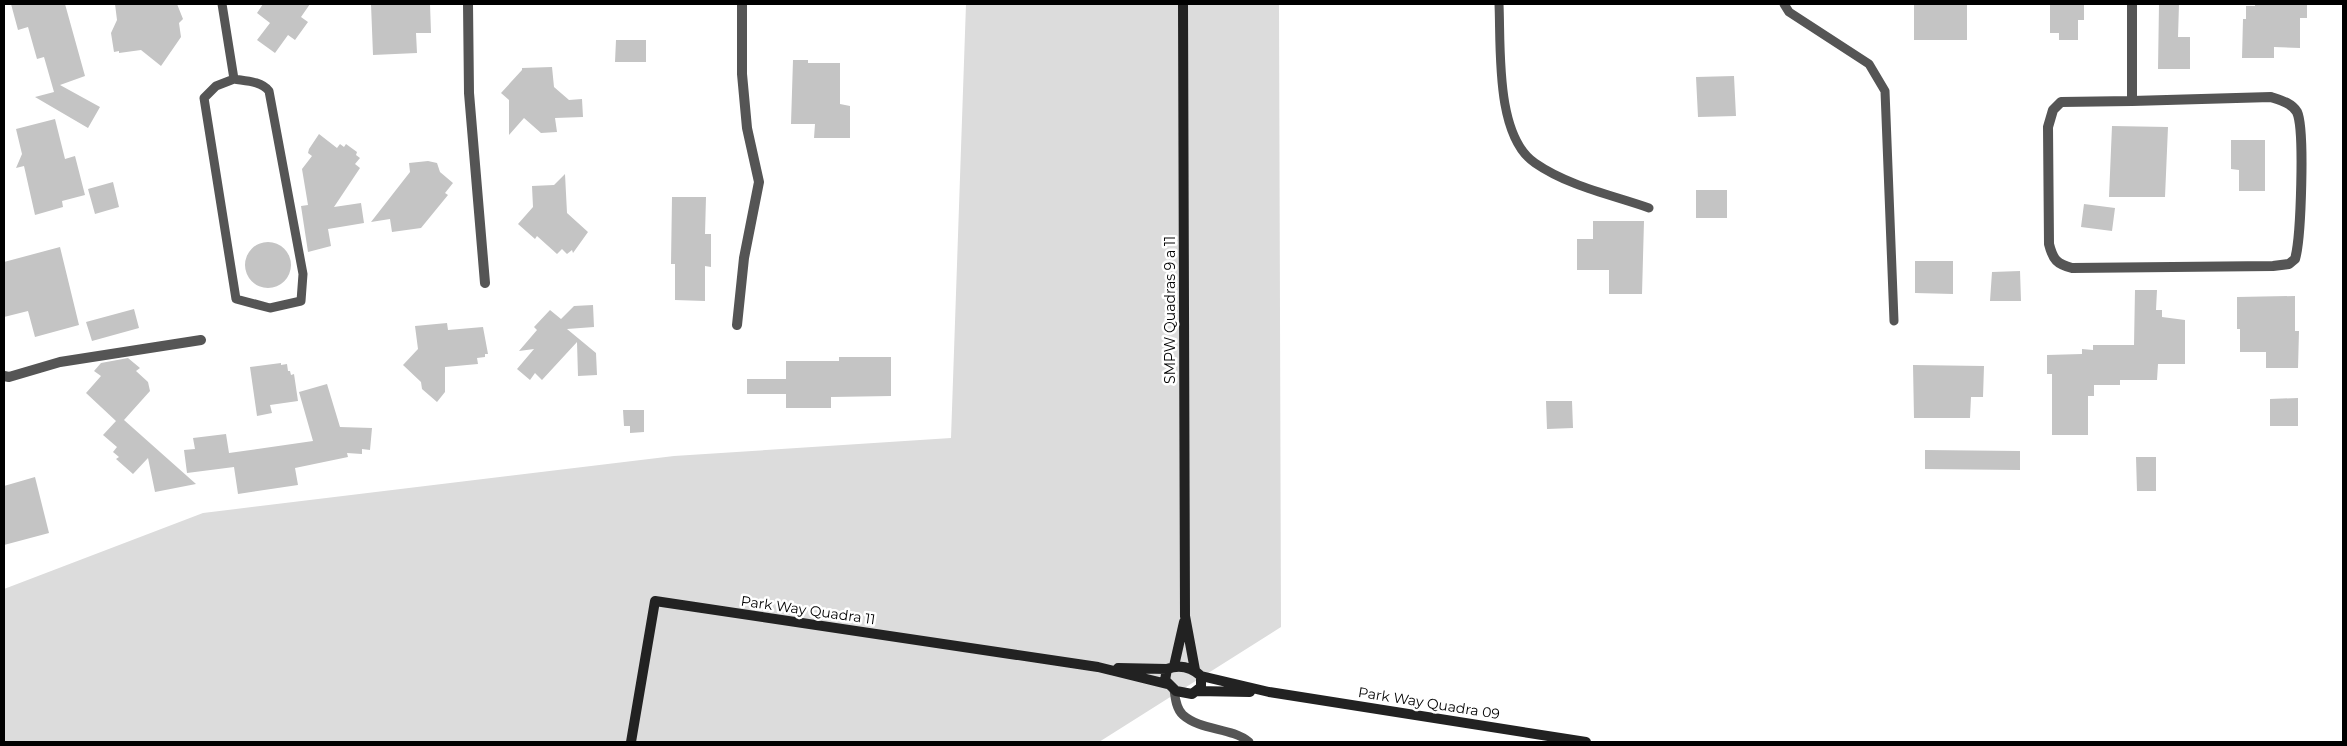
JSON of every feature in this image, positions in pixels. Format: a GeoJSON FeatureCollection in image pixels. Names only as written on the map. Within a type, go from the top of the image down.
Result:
{"type":"FeatureCollection","features":[{"type":"Feature","properties":{"kind":"street"},"geometry":{"type":"LineString","coordinates":[[468,4],[469,93],[485,283]]}},
{"type":"Feature","properties":{"kind":"street"},"geometry":{"type":"LineString","coordinates":[[737,325],[744,258],[759,182],[747,128],[742,74],[742,4]]}},
{"type":"Feature","properties":{"kind":"street","name":"SMPW Quadras 9 a 11"},"geometry":{"type":"LineString","coordinates":[[1182,4],[1185,616],[1198,673]]}},
{"type":"Feature","properties":{"kind":"street"},"geometry":{"type":"LineString","coordinates":[[2132,4],[2132,101]]}},
{"type":"Feature","properties":{"kind":"street"},"geometry":{"type":"LineString","coordinates":[[2271,97],[2287,102],[2297,112],[2301,129],[2299,231],[2295,259],[2288,264],[2273,266],[2072,268],[2059,264],[2052,258],[2049,244],[2048,127],[2053,110],[2061,102],[2132,101],[2271,97]]}},
{"type":"Feature","properties":{"kind":"street"},"geometry":{"type":"LineString","coordinates":[[4,376],[9,377],[60,362],[201,340]]}},
{"type":"Feature","properties":{"kind":"street","name":"Park Way Quadra 11"},"geometry":{"type":"LineString","coordinates":[[631,742],[655,601],[1098,667],[1170,686]]}},
{"type":"Feature","properties":{"kind":"street","name":"SMPW Quadras 9 a 11"},"geometry":{"type":"LineString","coordinates":[[1171,668],[1185,616]]}},
{"type":"Feature","properties":{"kind":"street"},"geometry":{"type":"LineString","coordinates":[[1184,666],[1198,673],[1201,688],[1197,692],[1182,693],[1170,686],[1165,675],[1171,668],[1184,666]]}},
{"type":"Feature","properties":{"kind":"street","name":"Park Way Quadra 11"},"geometry":{"type":"LineString","coordinates":[[1098,667],[1171,668]]}},
{"type":"Feature","properties":{"kind":"street","name":"Park Way Quadra 09"},"geometry":{"type":"LineString","coordinates":[[1198,673],[1269,692],[1586,742]]}},
{"type":"Feature","properties":{"kind":"street","name":"Park Way Quadra 09"},"geometry":{"type":"LineString","coordinates":[[1197,692],[1269,692]]}},
{"type":"Feature","properties":{"kind":"lane"},"geometry":{"type":"LineString","coordinates":[[222,4],[234,79]]}},
{"type":"Feature","properties":{"kind":"lane"},"geometry":{"type":"LineString","coordinates":[[1499,4],[1502,96],[1517,144],[1534,163],[1561,178],[1649,208]]}},
{"type":"Feature","properties":{"kind":"lane"},"geometry":{"type":"LineString","coordinates":[[1784,4],[1789,12],[1869,64],[1885,91],[1894,321]]}},
{"type":"Feature","properties":{"kind":"lane"},"geometry":{"type":"LineString","coordinates":[[234,79],[265,86],[269,91],[303,274],[301,301],[270,308],[236,299],[204,98],[216,86],[234,79]]}},
{"type":"Feature","properties":{"kind":"lane"},"geometry":{"type":"LineString","coordinates":[[1170,686],[1177,706],[1183,715],[1197,722],[1241,735],[1249,742]]}},
{"type":"Feature","properties":{"kind":"shaded area"},"geometry":{"type":"Polygon","coordinates":[[[966,4],[1279,4],[1281,627],[1099,742],[4,742],[4,589],[203,513],[674,456],[951,438],[966,4]]]}},
{"type":"Feature","properties":{"kind":"building"},"geometry":{"type":"Polygon","coordinates":[[[11,4],[65,4],[85,76],[60,85],[100,107],[88,128],[35,97],[54,92],[44,57],[37,59],[28,27],[18,30],[11,4]]]}},
{"type":"Feature","properties":{"kind":"building"},"geometry":{"type":"Polygon","coordinates":[[[115,4],[177,4],[183,19],[179,23],[181,37],[161,66],[141,50],[114,52],[111,33],[117,20],[115,4]]]}},
{"type":"Feature","properties":{"kind":"building"},"geometry":{"type":"Polygon","coordinates":[[[263,4],[310,4],[301,17],[308,22],[295,40],[288,35],[275,53],[257,40],[270,23],[257,13],[263,4]]]}},
{"type":"Feature","properties":{"kind":"building"},"geometry":{"type":"Polygon","coordinates":[[[371,4],[430,4],[431,33],[416,33],[417,53],[373,55],[371,4]]]}},
{"type":"Feature","properties":{"kind":"building"},"geometry":{"type":"Polygon","coordinates":[[[1914,4],[1967,4],[1967,40],[1914,40],[1914,4]]]}},
{"type":"Feature","properties":{"kind":"building"},"geometry":{"type":"Polygon","coordinates":[[[2050,4],[2084,4],[2084,20],[2078,20],[2078,40],[2059,40],[2059,33],[2050,33],[2050,4]]]}},
{"type":"Feature","properties":{"kind":"building"},"geometry":{"type":"Polygon","coordinates":[[[2159,4],[2179,4],[2178,37],[2190,37],[2190,69],[2158,69],[2159,4]]]}},
{"type":"Feature","properties":{"kind":"building"},"geometry":{"type":"Polygon","coordinates":[[[2255,4],[2307,4],[2307,18],[2300,18],[2300,48],[2274,47],[2274,58],[2242,58],[2243,19],[2246,19],[2246,6],[2255,6],[2255,4]]]}},
{"type":"Feature","properties":{"kind":"building"},"geometry":{"type":"Polygon","coordinates":[[[616,40],[646,40],[646,62],[615,62],[616,40]]]}},
{"type":"Feature","properties":{"kind":"building"},"geometry":{"type":"Polygon","coordinates":[[[793,60],[808,60],[808,63],[840,63],[840,104],[850,106],[850,138],[814,138],[815,124],[791,124],[793,60]]]}},
{"type":"Feature","properties":{"kind":"building"},"geometry":{"type":"Polygon","coordinates":[[[552,67],[554,87],[569,100],[582,99],[583,117],[555,118],[557,132],[541,133],[524,118],[509,135],[509,100],[501,93],[522,68],[552,67]]]}},
{"type":"Feature","properties":{"kind":"building"},"geometry":{"type":"Polygon","coordinates":[[[1734,76],[1736,116],[1698,117],[1696,77],[1734,76]]]}},
{"type":"Feature","properties":{"kind":"building"},"geometry":{"type":"Polygon","coordinates":[[[55,119],[65,159],[75,156],[85,195],[62,201],[63,207],[35,215],[24,166],[16,168],[22,154],[16,129],[55,119]]]}},
{"type":"Feature","properties":{"kind":"building"},"geometry":{"type":"Polygon","coordinates":[[[2112,126],[2168,127],[2165,197],[2109,197],[2112,126]]]}},
{"type":"Feature","properties":{"kind":"building"},"geometry":{"type":"Polygon","coordinates":[[[319,134],[337,148],[340,144],[344,147],[346,144],[357,152],[356,155],[360,158],[355,164],[360,168],[334,207],[361,203],[364,223],[328,229],[331,246],[308,252],[301,206],[308,205],[302,169],[312,156],[308,153],[309,149],[319,134]]]}},
{"type":"Feature","properties":{"kind":"building"},"geometry":{"type":"Polygon","coordinates":[[[2231,140],[2265,140],[2265,191],[2239,191],[2239,170],[2231,169],[2231,140]]]}},
{"type":"Feature","properties":{"kind":"building"},"geometry":{"type":"Polygon","coordinates":[[[428,161],[437,163],[440,172],[453,183],[445,193],[448,195],[421,228],[392,232],[390,219],[371,222],[410,172],[409,163],[428,161]]]}},
{"type":"Feature","properties":{"kind":"building"},"geometry":{"type":"Polygon","coordinates":[[[565,174],[567,213],[588,232],[573,253],[572,250],[567,254],[562,249],[557,254],[537,236],[535,239],[518,224],[533,207],[532,186],[554,185],[565,174]]]}},
{"type":"Feature","properties":{"kind":"building"},"geometry":{"type":"Polygon","coordinates":[[[113,182],[119,207],[95,214],[88,189],[113,182]]]}},
{"type":"Feature","properties":{"kind":"building"},"geometry":{"type":"Polygon","coordinates":[[[1696,190],[1727,190],[1727,218],[1696,218],[1696,190]]]}},
{"type":"Feature","properties":{"kind":"building"},"geometry":{"type":"Polygon","coordinates":[[[672,197],[706,197],[705,234],[711,234],[711,267],[705,266],[705,301],[675,300],[675,264],[671,264],[672,197]]]}},
{"type":"Feature","properties":{"kind":"building"},"geometry":{"type":"Polygon","coordinates":[[[2084,204],[2115,208],[2112,231],[2081,227],[2084,204]]]}},
{"type":"Feature","properties":{"kind":"building"},"geometry":{"type":"Polygon","coordinates":[[[1593,221],[1644,221],[1642,294],[1609,294],[1609,270],[1577,270],[1577,239],[1593,239],[1593,221]]]}},
{"type":"Feature","properties":{"kind":"building"},"geometry":{"type":"Polygon","coordinates":[[[263,242],[273,242],[287,252],[291,265],[287,278],[281,284],[273,288],[263,288],[249,278],[245,270],[245,260],[255,246],[263,242]]]}},
{"type":"Feature","properties":{"kind":"building"},"geometry":{"type":"Polygon","coordinates":[[[60,247],[79,325],[35,337],[28,311],[4,317],[4,262],[60,247]]]}},
{"type":"Feature","properties":{"kind":"building"},"geometry":{"type":"Polygon","coordinates":[[[1915,261],[1953,261],[1953,294],[1915,293],[1915,261]]]}},
{"type":"Feature","properties":{"kind":"building"},"geometry":{"type":"Polygon","coordinates":[[[2020,271],[2021,301],[1990,301],[1992,272],[2020,271]]]}},
{"type":"Feature","properties":{"kind":"building"},"geometry":{"type":"Polygon","coordinates":[[[2135,290],[2157,290],[2156,310],[2162,310],[2162,317],[2185,320],[2185,364],[2158,364],[2157,380],[2120,380],[2120,385],[2094,385],[2094,396],[2088,396],[2088,435],[2052,435],[2052,374],[2047,374],[2047,355],[2082,354],[2082,349],[2093,350],[2093,345],[2134,345],[2135,290]]]}},
{"type":"Feature","properties":{"kind":"building"},"geometry":{"type":"Polygon","coordinates":[[[2295,296],[2295,331],[2299,331],[2298,368],[2266,368],[2266,352],[2240,352],[2240,329],[2237,329],[2237,297],[2295,296]]]}},
{"type":"Feature","properties":{"kind":"building"},"geometry":{"type":"Polygon","coordinates":[[[593,305],[594,327],[567,329],[596,353],[597,375],[578,376],[577,342],[542,380],[535,373],[530,380],[517,369],[534,349],[519,351],[537,330],[534,327],[550,310],[561,319],[574,306],[593,305]]]}},
{"type":"Feature","properties":{"kind":"building"},"geometry":{"type":"Polygon","coordinates":[[[134,309],[139,328],[92,341],[86,322],[134,309]]]}},
{"type":"Feature","properties":{"kind":"building"},"geometry":{"type":"Polygon","coordinates":[[[447,323],[448,330],[483,327],[488,354],[485,354],[485,357],[477,358],[478,364],[445,367],[445,392],[437,402],[422,389],[421,382],[403,365],[418,349],[415,326],[447,323]]]}},
{"type":"Feature","properties":{"kind":"building"},"geometry":{"type":"Polygon","coordinates":[[[839,357],[891,357],[891,396],[831,397],[831,408],[786,408],[786,394],[747,394],[747,379],[786,379],[786,361],[839,361],[839,357]]]}},
{"type":"Feature","properties":{"kind":"building"},"geometry":{"type":"Polygon","coordinates":[[[128,358],[140,368],[136,371],[148,382],[150,391],[124,420],[196,484],[155,492],[148,458],[133,474],[116,459],[119,457],[113,452],[117,447],[103,435],[116,421],[86,393],[101,376],[94,371],[101,363],[128,358]]]}},
{"type":"Feature","properties":{"kind":"building"},"geometry":{"type":"Polygon","coordinates":[[[281,363],[281,365],[287,364],[288,371],[290,371],[291,375],[294,374],[298,401],[270,405],[272,413],[257,416],[250,367],[281,363]]]}},
{"type":"Feature","properties":{"kind":"building"},"geometry":{"type":"Polygon","coordinates":[[[1913,365],[1984,366],[1983,397],[1971,397],[1970,418],[1914,418],[1913,365]]]}},
{"type":"Feature","properties":{"kind":"building"},"geometry":{"type":"Polygon","coordinates":[[[327,384],[340,427],[372,428],[370,450],[362,449],[362,454],[347,453],[348,457],[295,468],[298,485],[238,494],[234,467],[187,473],[184,450],[195,449],[193,438],[226,434],[229,453],[313,441],[299,392],[327,384]]]}},
{"type":"Feature","properties":{"kind":"building"},"geometry":{"type":"Polygon","coordinates":[[[2298,398],[2298,426],[2270,426],[2270,399],[2298,398]]]}},
{"type":"Feature","properties":{"kind":"building"},"geometry":{"type":"Polygon","coordinates":[[[1546,401],[1572,401],[1573,428],[1547,429],[1546,401]]]}},
{"type":"Feature","properties":{"kind":"building"},"geometry":{"type":"Polygon","coordinates":[[[623,410],[644,410],[644,432],[630,433],[630,426],[624,426],[623,410]]]}},
{"type":"Feature","properties":{"kind":"building"},"geometry":{"type":"Polygon","coordinates":[[[1925,450],[2020,451],[2020,470],[1925,469],[1925,450]]]}},
{"type":"Feature","properties":{"kind":"building"},"geometry":{"type":"Polygon","coordinates":[[[2136,457],[2156,457],[2156,491],[2137,491],[2136,457]]]}},
{"type":"Feature","properties":{"kind":"building"},"geometry":{"type":"Polygon","coordinates":[[[35,477],[49,533],[4,545],[4,486],[35,477]]]}}]}
